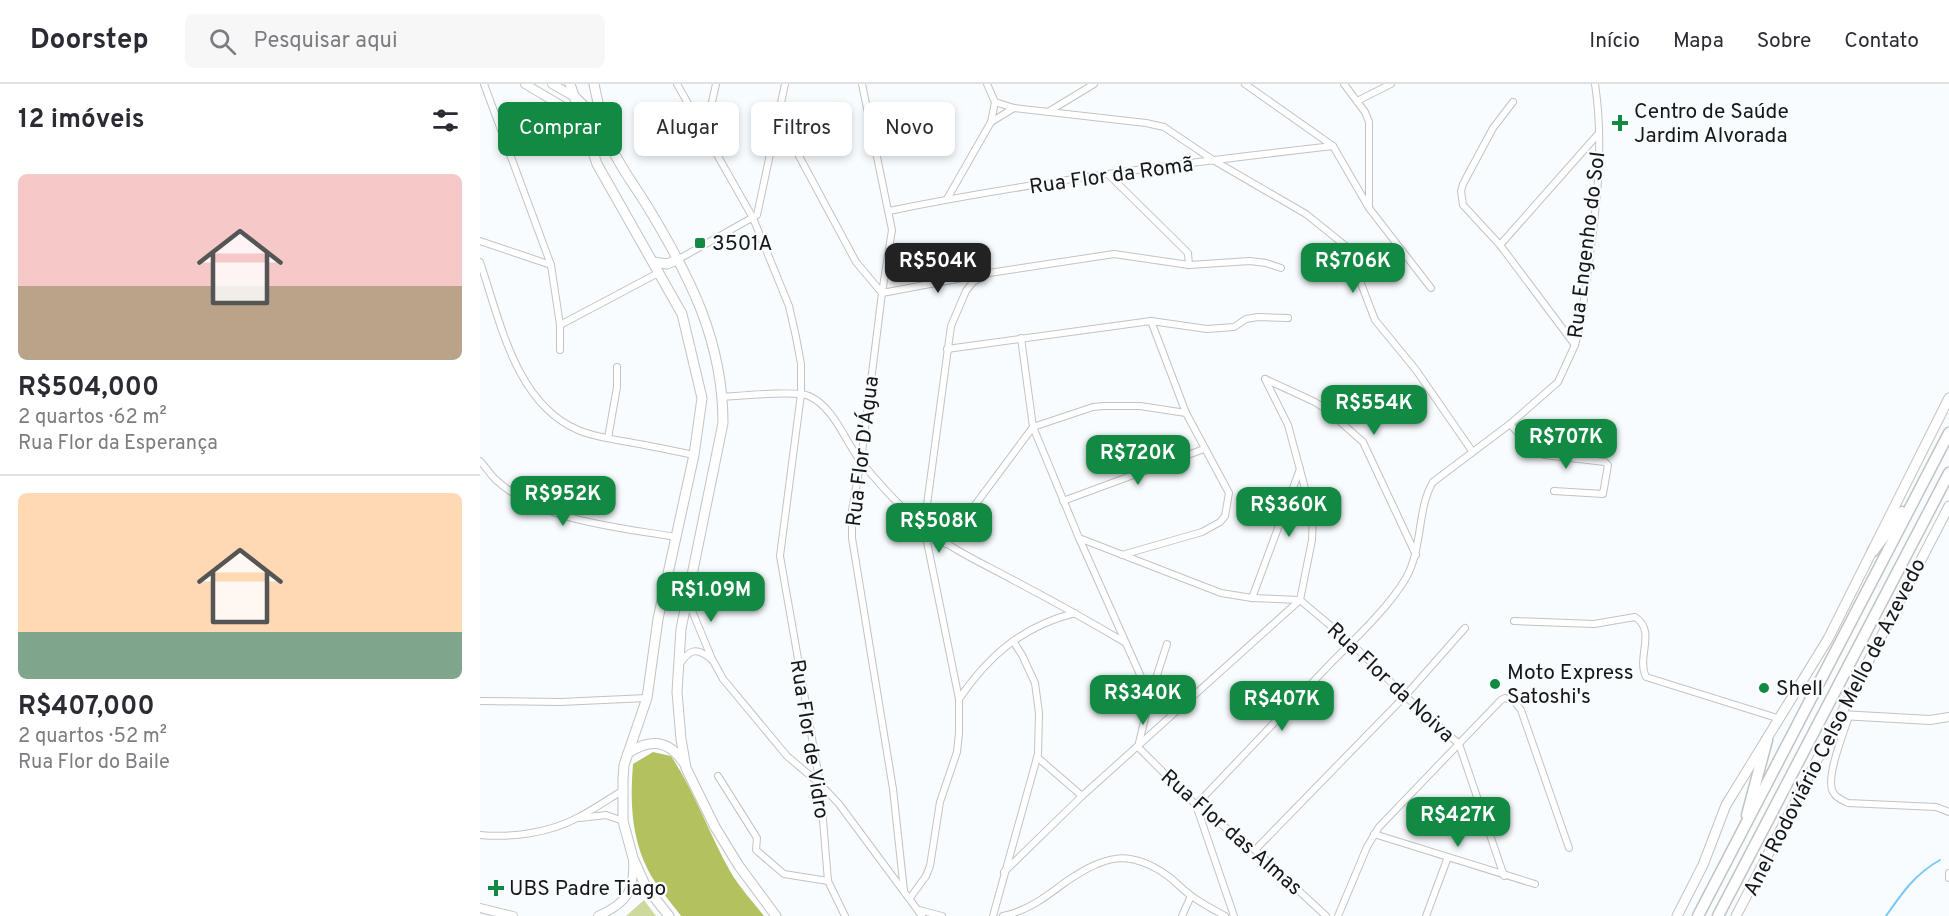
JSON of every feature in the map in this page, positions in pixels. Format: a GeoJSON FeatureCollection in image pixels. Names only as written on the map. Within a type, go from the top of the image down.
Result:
{"type":"FeatureCollection","features":[{"type":"Feature","properties":{"kind":"highway","name":"Anel Rodoviário Celso Mello de Azevedo"},"geometry":{"type":"LineString","coordinates":[[1698,916],[1949,433]]}},
{"type":"Feature","properties":{"kind":"highway","name":"Anel Rodoviário Celso Mello de Azevedo"},"geometry":{"type":"LineString","coordinates":[[1718,916],[1949,473]]}},
{"type":"Feature","properties":{"kind":"highway"},"geometry":{"type":"LineString","coordinates":[[1873,551],[1920,488]]}},
{"type":"Feature","properties":{"kind":"highway"},"geometry":{"type":"LineString","coordinates":[[1741,836],[1767,740]]}},
{"type":"Feature","properties":{"kind":"main road"},"geometry":{"type":"LineString","coordinates":[[570,84],[575,102]]}},
{"type":"Feature","properties":{"kind":"main road"},"geometry":{"type":"LineString","coordinates":[[594,84],[599,102]]}},
{"type":"Feature","properties":{"kind":"main road"},"geometry":{"type":"LineString","coordinates":[[573,96],[579,102]]}},
{"type":"Feature","properties":{"kind":"main road"},"geometry":{"type":"LineString","coordinates":[[594,156],[682,314],[702,398],[694,455],[658,620],[647,698],[624,765],[622,791],[623,821],[633,858],[646,887],[669,916]]}},
{"type":"Feature","properties":{"kind":"main road"},"geometry":{"type":"LineString","coordinates":[[617,156],[679,259],[692,286],[713,342],[723,397],[723,423],[687,598],[677,668],[681,740],[686,768]]}},
{"type":"Feature","properties":{"kind":"main road"},"geometry":{"type":"LineString","coordinates":[[653,262],[668,264],[679,259]]}},
{"type":"Feature","properties":{"kind":"main road"},"geometry":{"type":"LineString","coordinates":[[1677,916],[1703,865],[1726,805],[1828,639],[1949,398]]}},
{"type":"Feature","properties":{"kind":"main road","name":"Anel Rodoviário Celso Mello de Azevedo"},"geometry":{"type":"LineString","coordinates":[[1736,916],[1845,716],[1949,506]]}},
{"type":"Feature","properties":{"kind":"main road"},"geometry":{"type":"LineString","coordinates":[[628,753],[645,744],[663,744],[674,750],[686,768],[715,827],[738,866],[776,916]]}},
{"type":"Feature","properties":{"kind":"main road"},"geometry":{"type":"LineString","coordinates":[[598,916],[624,901],[631,889],[634,875],[633,858]]}},
{"type":"Feature","properties":{"kind":"main road"},"geometry":{"type":"LineString","coordinates":[[480,908],[513,916]]}},
{"type":"Feature","properties":{"kind":"street"},"geometry":{"type":"LineString","coordinates":[[484,84],[551,265],[560,325],[560,350]]}},
{"type":"Feature","properties":{"kind":"street"},"geometry":{"type":"LineString","coordinates":[[525,84],[555,102]]}},
{"type":"Feature","properties":{"kind":"street"},"geometry":{"type":"LineString","coordinates":[[552,84],[573,96]]}},
{"type":"Feature","properties":{"kind":"street","name":"Rua Flor de Vidro"},"geometry":{"type":"LineString","coordinates":[[677,84],[687,102]]}},
{"type":"Feature","properties":{"kind":"street"},"geometry":{"type":"LineString","coordinates":[[712,102],[716,84]]}},
{"type":"Feature","properties":{"kind":"street"},"geometry":{"type":"LineString","coordinates":[[780,102],[785,84]]}},
{"type":"Feature","properties":{"kind":"street","name":"Rua Flor D'Água"},"geometry":{"type":"LineString","coordinates":[[862,84],[892,230],[861,461],[852,510],[852,538],[893,789],[904,891]]}},
{"type":"Feature","properties":{"kind":"street"},"geometry":{"type":"LineString","coordinates":[[947,199],[991,123],[995,102],[987,84]]}},
{"type":"Feature","properties":{"kind":"street"},"geometry":{"type":"LineString","coordinates":[[1048,113],[1094,84]]}},
{"type":"Feature","properties":{"kind":"street"},"geometry":{"type":"LineString","coordinates":[[1245,84],[1333,146],[1369,208],[1431,288]]}},
{"type":"Feature","properties":{"kind":"street"},"geometry":{"type":"LineString","coordinates":[[1344,84],[1365,112],[1369,123],[1369,208]]}},
{"type":"Feature","properties":{"kind":"street"},"geometry":{"type":"LineString","coordinates":[[1357,101],[1390,84]]}},
{"type":"Feature","properties":{"kind":"street","name":"Rua Engenho do Sol"},"geometry":{"type":"LineString","coordinates":[[1196,805],[1351,643],[1396,592],[1416,555],[1430,486],[1433,482],[1510,424],[1558,382],[1575,345],[1581,321],[1599,168],[1595,84]]}},
{"type":"Feature","properties":{"kind":"street"},"geometry":{"type":"LineString","coordinates":[[995,102],[1014,108],[1164,127],[1214,160],[1306,214],[1347,247],[1375,320],[1416,370],[1472,451]]}},
{"type":"Feature","properties":{"kind":"street"},"geometry":{"type":"LineString","coordinates":[[1513,102],[1493,128],[1463,184],[1461,196],[1463,205],[1500,245],[1575,345]]}},
{"type":"Feature","properties":{"kind":"street"},"geometry":{"type":"LineString","coordinates":[[991,123],[1014,108]]}},
{"type":"Feature","properties":{"kind":"street"},"geometry":{"type":"LineString","coordinates":[[1500,245],[1599,132]]}},
{"type":"Feature","properties":{"kind":"street","name":"Rua Flor da Romã"},"geometry":{"type":"LineString","coordinates":[[889,211],[947,199],[1109,175],[1333,146]]}},
{"type":"Feature","properties":{"kind":"street","name":"Rua Flor de Vidro"},"geometry":{"type":"LineString","coordinates":[[717,156],[753,218],[789,306],[801,364],[801,394],[780,556],[820,784],[828,881],[845,916]]}},
{"type":"Feature","properties":{"kind":"street"},"geometry":{"type":"LineString","coordinates":[[679,259],[757,215],[769,156]]}},
{"type":"Feature","properties":{"kind":"street"},"geometry":{"type":"LineString","coordinates":[[799,156],[856,262],[882,293],[989,273],[1114,254],[1189,265],[1250,261],[1281,268]]}},
{"type":"Feature","properties":{"kind":"street"},"geometry":{"type":"LineString","coordinates":[[1109,175],[1188,253],[1189,265]]}},
{"type":"Feature","properties":{"kind":"street"},"geometry":{"type":"LineString","coordinates":[[480,241],[551,265]]}},
{"type":"Feature","properties":{"kind":"street"},"geometry":{"type":"LineString","coordinates":[[480,262],[521,375],[534,393],[561,421],[579,431],[694,455]]}},
{"type":"Feature","properties":{"kind":"street"},"geometry":{"type":"LineString","coordinates":[[560,325],[660,272]]}},
{"type":"Feature","properties":{"kind":"street"},"geometry":{"type":"LineString","coordinates":[[910,898],[926,876],[933,853],[940,802],[957,752],[959,699],[924,527],[951,326],[966,291],[973,282],[989,273]]}},
{"type":"Feature","properties":{"kind":"street"},"geometry":{"type":"LineString","coordinates":[[947,349],[1151,321],[1208,329],[1234,327],[1246,319],[1258,317],[1288,318]]}},
{"type":"Feature","properties":{"kind":"street"},"geometry":{"type":"LineString","coordinates":[[1122,555],[1203,532],[1220,522],[1227,508],[1229,493],[1186,413],[1151,321]]}},
{"type":"Feature","properties":{"kind":"street"},"geometry":{"type":"LineString","coordinates":[[1021,338],[1034,427],[1079,538],[1150,697]]}},
{"type":"Feature","properties":{"kind":"street"},"geometry":{"type":"LineString","coordinates":[[608,438],[617,387],[617,367]]}},
{"type":"Feature","properties":{"kind":"street"},"geometry":{"type":"LineString","coordinates":[[1004,872],[1082,796],[1300,600],[1313,529],[1311,509],[1288,425],[1265,379],[1321,406],[1353,431],[1363,442],[1416,555]]}},
{"type":"Feature","properties":{"kind":"street"},"geometry":{"type":"LineString","coordinates":[[723,397],[806,394],[821,404],[841,429],[861,461],[897,502],[924,527],[946,544],[1126,643]]}},
{"type":"Feature","properties":{"kind":"street"},"geometry":{"type":"LineString","coordinates":[[946,544],[1034,427],[1093,407],[1140,406],[1186,413]]}},
{"type":"Feature","properties":{"kind":"street"},"geometry":{"type":"LineString","coordinates":[[1510,424],[1520,435],[1539,440],[1541,453],[1544,456],[1605,462],[1608,465],[1603,494],[1554,491]]}},
{"type":"Feature","properties":{"kind":"street"},"geometry":{"type":"LineString","coordinates":[[1064,501],[1204,449]]}},
{"type":"Feature","properties":{"kind":"street"},"geometry":{"type":"LineString","coordinates":[[480,461],[504,486],[541,507],[579,520],[675,537]]}},
{"type":"Feature","properties":{"kind":"street"},"geometry":{"type":"LineString","coordinates":[[1252,598],[1301,468]]}},
{"type":"Feature","properties":{"kind":"street"},"geometry":{"type":"LineString","coordinates":[[1079,538],[1221,593],[1252,598],[1300,600]]}},
{"type":"Feature","properties":{"kind":"street"},"geometry":{"type":"LineString","coordinates":[[687,598],[712,659],[723,679],[787,756],[820,784],[839,804],[920,913],[942,916]]}},
{"type":"Feature","properties":{"kind":"street","name":"Rua Flor da Noiva"},"geometry":{"type":"LineString","coordinates":[[1300,600],[1351,643],[1405,696],[1459,744],[1504,876]]}},
{"type":"Feature","properties":{"kind":"street"},"geometry":{"type":"LineString","coordinates":[[959,699],[975,675],[1012,641],[1042,623],[1075,613]]}},
{"type":"Feature","properties":{"kind":"street"},"geometry":{"type":"LineString","coordinates":[[1514,621],[1594,624],[1635,617],[1643,623],[1646,632],[1642,669],[1646,677],[1780,719]]}},
{"type":"Feature","properties":{"kind":"street"},"geometry":{"type":"LineString","coordinates":[[1255,850],[1405,696],[1465,628]]}},
{"type":"Feature","properties":{"kind":"street"},"geometry":{"type":"LineString","coordinates":[[993,916],[1037,757],[1039,713],[1035,683],[1022,655],[1012,641]]}},
{"type":"Feature","properties":{"kind":"street"},"geometry":{"type":"LineString","coordinates":[[1138,747],[1150,697],[1167,644]]}},
{"type":"Feature","properties":{"kind":"street"},"geometry":{"type":"LineString","coordinates":[[677,668],[686,656],[695,651],[703,652],[712,659]]}},
{"type":"Feature","properties":{"kind":"street"},"geometry":{"type":"LineString","coordinates":[[480,701],[560,702],[647,698]]}},
{"type":"Feature","properties":{"kind":"street"},"geometry":{"type":"LineString","coordinates":[[1338,916],[1374,834],[1501,700],[1511,699],[1519,705],[1569,848]]}},
{"type":"Feature","properties":{"kind":"street"},"geometry":{"type":"LineString","coordinates":[[1949,717],[1930,720],[1845,716],[1830,778],[1833,793],[1848,803],[1936,807],[1949,812]]}},
{"type":"Feature","properties":{"kind":"street","name":"Rua Flor das Almas"},"geometry":{"type":"LineString","coordinates":[[1138,747],[1196,805],[1255,850],[1326,916]]}},
{"type":"Feature","properties":{"kind":"street"},"geometry":{"type":"LineString","coordinates":[[1037,757],[1082,796]]}},
{"type":"Feature","properties":{"kind":"street"},"geometry":{"type":"LineString","coordinates":[[718,776],[757,838],[756,850],[784,874],[828,881]]}},
{"type":"Feature","properties":{"kind":"street"},"geometry":{"type":"LineString","coordinates":[[576,819],[622,791]]}},
{"type":"Feature","properties":{"kind":"street"},"geometry":{"type":"LineString","coordinates":[[1196,805],[1234,916]]}},
{"type":"Feature","properties":{"kind":"street"},"geometry":{"type":"LineString","coordinates":[[480,835],[522,834],[576,819],[606,815],[623,821]]}},
{"type":"Feature","properties":{"kind":"street"},"geometry":{"type":"LineString","coordinates":[[1374,834],[1535,884]]}},
{"type":"Feature","properties":{"kind":"street"},"geometry":{"type":"LineString","coordinates":[[1426,916],[1448,857]]}},
{"type":"Feature","properties":{"kind":"street"},"geometry":{"type":"LineString","coordinates":[[1003,916],[1031,906],[1092,865],[1120,858],[1151,866],[1169,877],[1191,896],[1225,916]]}},
{"type":"Feature","properties":{"kind":"street"},"geometry":{"type":"LineString","coordinates":[[1182,916],[1191,896]]}},
{"type":"Feature","properties":{"kind":"green space"},"geometry":{"type":"Polygon","coordinates":[[[653,752],[671,756],[730,871],[764,916],[681,916],[655,882],[638,845],[633,818],[632,791],[633,764],[653,752]]]}},
{"type":"Feature","properties":{"kind":"green space"},"geometry":{"type":"Polygon","coordinates":[[[644,900],[656,916],[626,916],[644,900]]]}},
{"type":"Feature","properties":{"kind":"waterway"},"geometry":{"type":"LineString","coordinates":[[1886,916],[1916,878],[1940,860]]}},
{"type":"Feature","properties":{"kind":"place","name":"Centro de Saúde Jardim Alvorada"},"geometry":{"type":"Point","coordinates":[1620,123]}},
{"type":"Feature","properties":{"kind":"place","name":"3501A"},"geometry":{"type":"Point","coordinates":[700,243]}},
{"type":"Feature","properties":{"kind":"place","name":"Moto Express Satoshi's"},"geometry":{"type":"Point","coordinates":[1495,684]}},
{"type":"Feature","properties":{"kind":"place","name":"Shell"},"geometry":{"type":"Point","coordinates":[1764,688]}},
{"type":"Feature","properties":{"kind":"place","name":"UBS Padre Tiago"},"geometry":{"type":"Point","coordinates":[496,888]}}]}
